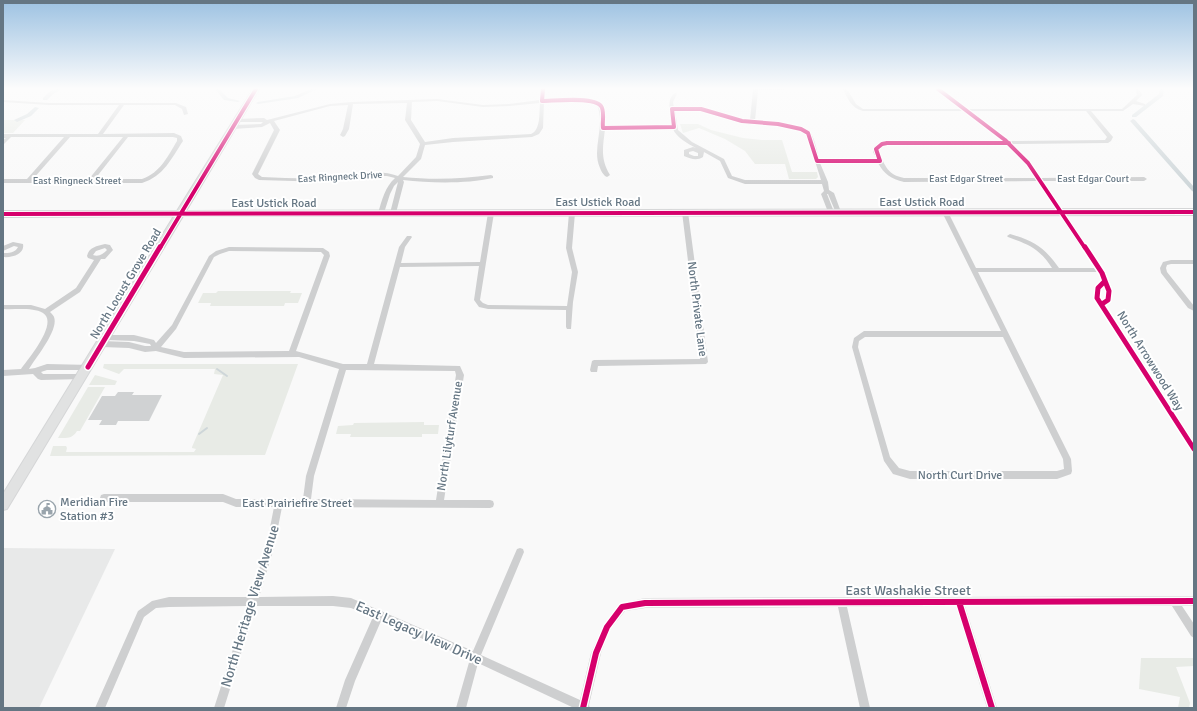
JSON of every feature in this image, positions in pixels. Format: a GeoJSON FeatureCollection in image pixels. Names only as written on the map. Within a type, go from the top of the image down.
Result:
{"type":"FeatureCollection","features":[{"type":"Feature","properties":{"kind":"main road","name":"North Locust Grove Road"},"geometry":{"type":"LineString","coordinates":[[3,505],[104,341],[234,124]]}},
{"type":"Feature","properties":{"kind":"main road","name":"East Ustick Road"},"geometry":{"type":"LineString","coordinates":[[3,214],[1194,212]]}},
{"type":"Feature","properties":{"kind":"street"},"geometry":{"type":"LineString","coordinates":[[99,136],[109,122]]}},
{"type":"Feature","properties":{"kind":"street"},"geometry":{"type":"LineString","coordinates":[[234,124],[262,125],[267,122]]}},
{"type":"Feature","properties":{"kind":"street","name":"East Ringneck Drive"},"geometry":{"type":"LineString","coordinates":[[270,122],[276,130],[255,174],[257,177],[267,180],[329,180],[388,174],[399,178],[424,181],[490,177]]}},
{"type":"Feature","properties":{"kind":"street"},"geometry":{"type":"LineString","coordinates":[[343,135],[347,122]]}},
{"type":"Feature","properties":{"kind":"street"},"geometry":{"type":"LineString","coordinates":[[381,213],[388,190],[393,182],[419,158],[423,144],[409,122]]}},
{"type":"Feature","properties":{"kind":"street"},"geometry":{"type":"LineString","coordinates":[[423,144],[453,140],[532,135],[538,133],[540,122]]}},
{"type":"Feature","properties":{"kind":"street"},"geometry":{"type":"LineString","coordinates":[[603,122],[600,144],[601,166],[607,175]]}},
{"type":"Feature","properties":{"kind":"street"},"geometry":{"type":"LineString","coordinates":[[673,122],[674,127],[679,135],[700,149],[722,160],[730,177],[736,180],[745,182],[825,182]]}},
{"type":"Feature","properties":{"kind":"street"},"geometry":{"type":"LineString","coordinates":[[748,122],[785,125],[805,130],[808,133],[827,191],[831,194],[834,212]]}},
{"type":"Feature","properties":{"kind":"street","name":"North Arrowwood Way"},"geometry":{"type":"LineString","coordinates":[[982,122],[1009,143],[1041,179],[1105,280],[1109,291],[1108,300],[1102,304]]}},
{"type":"Feature","properties":{"kind":"street"},"geometry":{"type":"LineString","coordinates":[[818,161],[880,160],[876,152],[878,146],[887,143],[1100,143],[1109,140],[1110,137],[1097,122]]}},
{"type":"Feature","properties":{"kind":"street"},"geometry":{"type":"LineString","coordinates":[[603,128],[674,127]]}},
{"type":"Feature","properties":{"kind":"street","name":"East Ringneck Street"},"geometry":{"type":"LineString","coordinates":[[3,181],[151,180],[158,175],[180,141],[179,137],[174,135],[126,136]]}},
{"type":"Feature","properties":{"kind":"street"},"geometry":{"type":"LineString","coordinates":[[3,136],[126,136]]}},
{"type":"Feature","properties":{"kind":"street"},"geometry":{"type":"LineString","coordinates":[[3,143],[10,136]]}},
{"type":"Feature","properties":{"kind":"street"},"geometry":{"type":"LineString","coordinates":[[29,181],[68,136]]}},
{"type":"Feature","properties":{"kind":"street"},"geometry":{"type":"LineString","coordinates":[[91,181],[126,136]]}},
{"type":"Feature","properties":{"kind":"street","name":"East Edgar Street"},"geometry":{"type":"LineString","coordinates":[[880,160],[885,171],[892,176],[904,180],[1041,179]]}},
{"type":"Feature","properties":{"kind":"street"},"geometry":{"type":"LineString","coordinates":[[393,213],[401,182],[399,178]]}},
{"type":"Feature","properties":{"kind":"street","name":"East Edgar Court"},"geometry":{"type":"LineString","coordinates":[[1041,179],[1144,179]]}},
{"type":"Feature","properties":{"kind":"street","name":"North Private Lane"},"geometry":{"type":"LineString","coordinates":[[594,370],[594,363],[704,362],[685,212]]}},
{"type":"Feature","properties":{"kind":"street","name":"North Curt Drive"},"geometry":{"type":"LineString","coordinates":[[944,212],[974,270],[1067,459],[1068,471],[1057,475],[910,475],[896,471],[887,459],[855,347],[856,340],[864,334],[1005,334]]}},
{"type":"Feature","properties":{"kind":"street"},"geometry":{"type":"LineString","coordinates":[[491,213],[478,300],[481,305],[488,308],[569,308]]}},
{"type":"Feature","properties":{"kind":"street"},"geometry":{"type":"LineString","coordinates":[[569,327],[569,308],[575,272],[569,248],[572,213]]}},
{"type":"Feature","properties":{"kind":"street"},"geometry":{"type":"LineString","coordinates":[[1010,236],[1036,245],[1043,251],[1057,270]]}},
{"type":"Feature","properties":{"kind":"street"},"geometry":{"type":"LineString","coordinates":[[104,341],[146,349],[156,348],[184,355],[292,354],[306,356],[342,367],[370,367],[402,247],[409,237]]}},
{"type":"Feature","properties":{"kind":"street"},"geometry":{"type":"LineString","coordinates":[[3,248],[16,243],[22,247],[14,254],[3,255]]}},
{"type":"Feature","properties":{"kind":"street"},"geometry":{"type":"LineString","coordinates":[[156,348],[174,327],[212,256],[218,252],[238,249],[326,251],[327,256],[292,354]]}},
{"type":"Feature","properties":{"kind":"street"},"geometry":{"type":"LineString","coordinates":[[46,311],[65,300],[78,290],[99,258]]}},
{"type":"Feature","properties":{"kind":"street"},"geometry":{"type":"LineString","coordinates":[[1194,262],[1171,262],[1165,264],[1163,268],[1164,273],[1194,309]]}},
{"type":"Feature","properties":{"kind":"street"},"geometry":{"type":"LineString","coordinates":[[398,265],[483,264]]}},
{"type":"Feature","properties":{"kind":"street"},"geometry":{"type":"LineString","coordinates":[[974,270],[1100,270]]}},
{"type":"Feature","properties":{"kind":"street","name":"North Arrowwood Way"},"geometry":{"type":"LineString","coordinates":[[1105,280],[1098,288],[1097,298],[1194,449]]}},
{"type":"Feature","properties":{"kind":"street"},"geometry":{"type":"LineString","coordinates":[[3,307],[35,308],[46,311],[52,319],[51,330],[23,372]]}},
{"type":"Feature","properties":{"kind":"street"},"geometry":{"type":"LineString","coordinates":[[3,373],[35,371],[47,367],[88,367]]}},
{"type":"Feature","properties":{"kind":"street"},"geometry":{"type":"LineString","coordinates":[[307,503],[310,476],[342,367]]}},
{"type":"Feature","properties":{"kind":"street","name":"North Lilyturf Avenue"},"geometry":{"type":"LineString","coordinates":[[370,367],[449,367],[459,369],[460,375],[439,504]]}},
{"type":"Feature","properties":{"kind":"street"},"geometry":{"type":"LineString","coordinates":[[35,371],[41,377],[81,377]]}},
{"type":"Feature","properties":{"kind":"street","name":"East Prairiefire Street"},"geometry":{"type":"LineString","coordinates":[[104,498],[223,498],[236,503],[490,504]]}},
{"type":"Feature","properties":{"kind":"street","name":"North Heritage View Avenue"},"geometry":{"type":"LineString","coordinates":[[219,708],[270,548],[279,503]]}},
{"type":"Feature","properties":{"kind":"street"},"geometry":{"type":"LineString","coordinates":[[461,708],[475,657],[520,552]]}},
{"type":"Feature","properties":{"kind":"street","name":"East Legacy View Drive"},"geometry":{"type":"LineString","coordinates":[[100,708],[137,620],[148,608],[155,604],[169,602],[333,601],[351,603],[475,657],[583,708]]}},
{"type":"Feature","properties":{"kind":"street","name":"East Washakie Street"},"geometry":{"type":"LineString","coordinates":[[583,708],[594,659],[606,627],[622,607],[645,603],[1194,601]]}},
{"type":"Feature","properties":{"kind":"street"},"geometry":{"type":"LineString","coordinates":[[959,602],[992,708]]}},
{"type":"Feature","properties":{"kind":"street"},"geometry":{"type":"LineString","coordinates":[[1175,602],[1194,633]]}},
{"type":"Feature","properties":{"kind":"street"},"geometry":{"type":"LineString","coordinates":[[842,603],[865,708]]}},
{"type":"Feature","properties":{"kind":"street"},"geometry":{"type":"LineString","coordinates":[[340,708],[350,680],[378,615]]}},
{"type":"Feature","properties":{"kind":"shaded area"},"geometry":{"type":"Polygon","coordinates":[[[3,122],[23,122],[13,133],[3,133],[3,122]]]}},
{"type":"Feature","properties":{"kind":"shaded area"},"geometry":{"type":"Polygon","coordinates":[[[680,124],[698,124],[711,130],[743,138],[782,140],[792,172],[817,172],[818,177],[816,179],[789,179],[785,164],[755,164],[745,151],[725,139],[699,128],[683,133],[680,124]]]}},
{"type":"Feature","properties":{"kind":"shaded area"},"geometry":{"type":"Polygon","coordinates":[[[218,291],[291,291],[290,293],[302,293],[298,303],[285,303],[284,306],[210,306],[211,303],[198,303],[203,293],[216,293],[218,291]]]}},
{"type":"Feature","properties":{"kind":"shaded area"},"geometry":{"type":"Polygon","coordinates":[[[104,364],[298,364],[265,455],[50,456],[53,446],[66,446],[66,452],[194,452],[196,449],[192,447],[223,375],[214,374],[215,369],[124,369],[119,374],[103,368],[104,364]]]}},
{"type":"Feature","properties":{"kind":"shaded area"},"geometry":{"type":"Polygon","coordinates":[[[95,375],[117,381],[115,385],[89,385],[95,375]]]}},
{"type":"Feature","properties":{"kind":"shaded area"},"geometry":{"type":"Polygon","coordinates":[[[88,387],[105,387],[80,431],[77,431],[69,438],[58,438],[88,387]]]}},
{"type":"Feature","properties":{"kind":"shaded area"},"geometry":{"type":"Polygon","coordinates":[[[424,422],[424,425],[439,425],[438,434],[422,434],[422,437],[350,437],[351,434],[336,434],[338,426],[353,425],[354,423],[424,422]]]}},
{"type":"Feature","properties":{"kind":"shaded area"},"geometry":{"type":"Polygon","coordinates":[[[3,548],[115,549],[39,708],[3,708],[3,548]]]}},
{"type":"Feature","properties":{"kind":"shaded area"},"geometry":{"type":"Polygon","coordinates":[[[1141,658],[1194,658],[1194,666],[1176,667],[1190,703],[1189,708],[1178,708],[1180,697],[1139,689],[1141,658]]]}},
{"type":"Feature","properties":{"kind":"building"},"geometry":{"type":"Polygon","coordinates":[[[118,392],[134,392],[132,395],[162,395],[149,421],[118,421],[116,425],[99,425],[102,420],[88,420],[102,396],[115,396],[118,392]]]}},
{"type":"Feature","properties":{"kind":"waterway"},"geometry":{"type":"LineString","coordinates":[[1134,122],[1194,190]]}},
{"type":"Feature","properties":{"kind":"waterway"},"geometry":{"type":"LineString","coordinates":[[217,369],[227,376]]}},
{"type":"Feature","properties":{"kind":"waterway"},"geometry":{"type":"LineString","coordinates":[[199,434],[207,428]]}},
{"type":"Feature","properties":{"kind":"cycle path"},"geometry":{"type":"LineString","coordinates":[[88,367],[236,122]]}},
{"type":"Feature","properties":{"kind":"cycle path"},"geometry":{"type":"LineString","coordinates":[[603,122],[603,128],[674,127],[673,122]]}},
{"type":"Feature","properties":{"kind":"cycle path"},"geometry":{"type":"LineString","coordinates":[[756,122],[778,124],[801,129],[808,133],[817,161],[880,161],[876,149],[882,144],[887,143],[1009,143]]}},
{"type":"Feature","properties":{"kind":"cycle path"},"geometry":{"type":"LineString","coordinates":[[982,122],[1005,140],[1028,163],[1102,273],[1105,281]]}},
{"type":"Feature","properties":{"kind":"cycle path"},"geometry":{"type":"LineString","coordinates":[[3,214],[1194,212]]}},
{"type":"Feature","properties":{"kind":"cycle path"},"geometry":{"type":"LineString","coordinates":[[1102,304],[1108,300],[1109,291],[1105,281],[1098,288],[1097,298],[1194,449]]}},
{"type":"Feature","properties":{"kind":"cycle path"},"geometry":{"type":"LineString","coordinates":[[583,708],[596,653],[607,627],[622,607],[645,603],[1194,601]]}},
{"type":"Feature","properties":{"kind":"cycle path"},"geometry":{"type":"LineString","coordinates":[[959,602],[992,708]]}},
{"type":"Feature","properties":{"kind":"place","name":"Meridian Fire Station #3"},"geometry":{"type":"Point","coordinates":[47,509]}}]}
